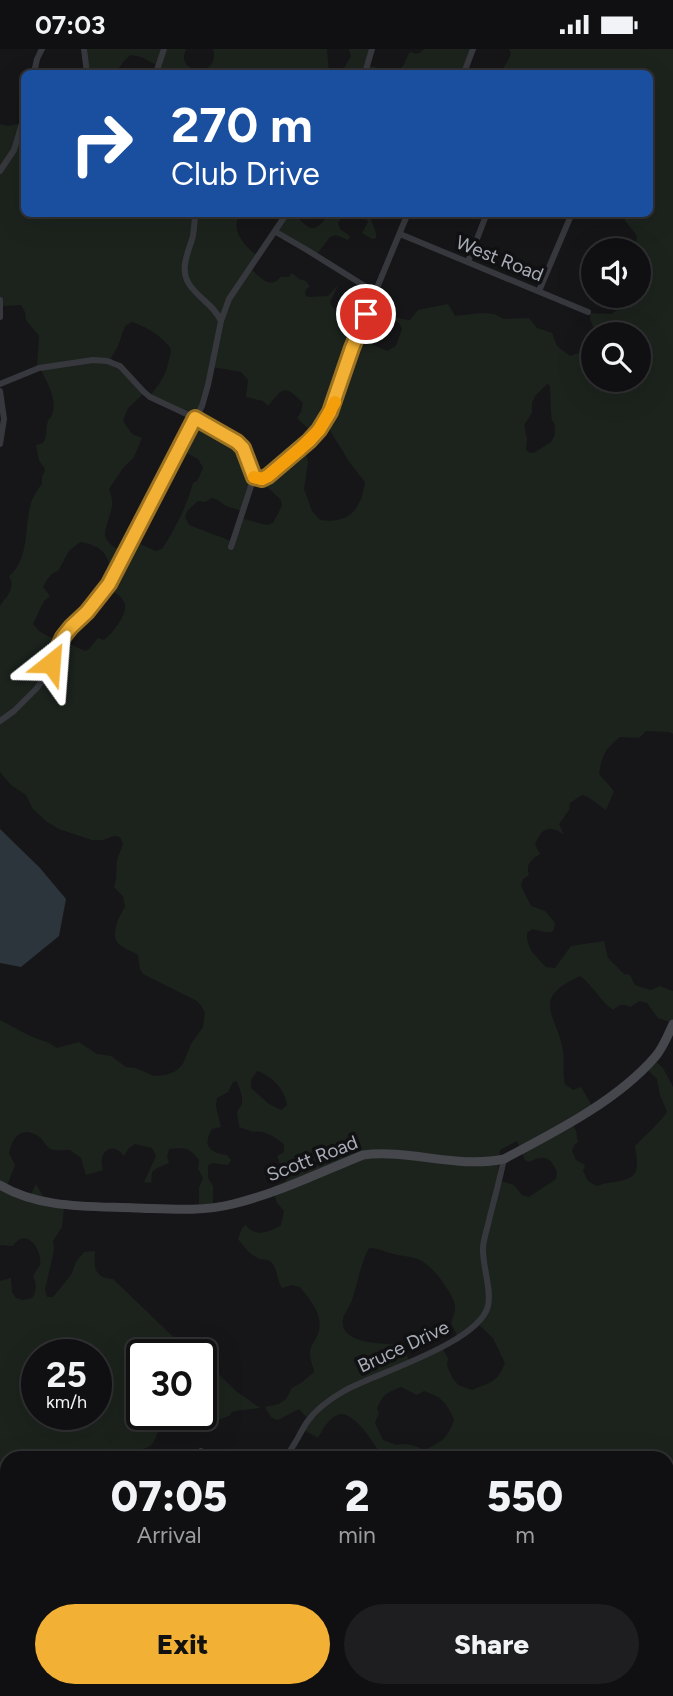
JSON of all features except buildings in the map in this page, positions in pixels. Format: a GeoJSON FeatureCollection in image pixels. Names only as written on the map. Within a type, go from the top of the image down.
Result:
{"type":"FeatureCollection","features":[{"type":"Feature","properties":{"kind":"street"},"geometry":{"type":"LineString","coordinates":[[35,70],[42,49]]}},
{"type":"Feature","properties":{"kind":"street"},"geometry":{"type":"LineString","coordinates":[[85,49],[88,70]]}},
{"type":"Feature","properties":{"kind":"street"},"geometry":{"type":"LineString","coordinates":[[157,70],[164,49]]}},
{"type":"Feature","properties":{"kind":"street"},"geometry":{"type":"LineString","coordinates":[[366,70],[372,49]]}},
{"type":"Feature","properties":{"kind":"street"},"geometry":{"type":"LineString","coordinates":[[465,70],[473,49]]}},
{"type":"Feature","properties":{"kind":"street"},"geometry":{"type":"LineString","coordinates":[[0,171],[14,150],[21,127]]}},
{"type":"Feature","properties":{"kind":"street"},"geometry":{"type":"LineString","coordinates":[[195,217],[184,273],[190,285],[213,308],[221,321]]}},
{"type":"Feature","properties":{"kind":"street"},"geometry":{"type":"LineString","coordinates":[[0,721],[37,688],[46,676],[63,637],[109,584],[205,398],[221,321],[233,290],[285,217]]}},
{"type":"Feature","properties":{"kind":"street"},"geometry":{"type":"LineString","coordinates":[[254,477],[262,479],[272,474],[309,441],[325,421],[335,403],[352,348],[406,217]]}},
{"type":"Feature","properties":{"kind":"street"},"geometry":{"type":"LineString","coordinates":[[468,262],[486,217]]}},
{"type":"Feature","properties":{"kind":"street"},"geometry":{"type":"LineString","coordinates":[[539,291],[570,217]]}},
{"type":"Feature","properties":{"kind":"street"},"geometry":{"type":"LineString","coordinates":[[276,232],[376,293]]}},
{"type":"Feature","properties":{"kind":"street","name":"West Road"},"geometry":{"type":"LineString","coordinates":[[400,234],[588,312]]}},
{"type":"Feature","properties":{"kind":"street"},"geometry":{"type":"LineString","coordinates":[[0,300],[0,317]]}},
{"type":"Feature","properties":{"kind":"street"},"geometry":{"type":"LineString","coordinates":[[0,384],[39,368],[93,360],[107,361],[120,366],[150,397],[237,442],[243,448],[254,477],[231,547]]}},
{"type":"Feature","properties":{"kind":"street"},"geometry":{"type":"LineString","coordinates":[[0,391],[4,419],[0,444]]}},
{"type":"Feature","properties":{"kind":"street","name":"Scott Road"},"geometry":{"type":"LineString","coordinates":[[0,1185],[22,1196],[71,1206],[192,1209],[246,1201],[363,1155],[382,1152],[486,1163],[504,1159],[628,1084],[656,1055],[673,1024]]}},
{"type":"Feature","properties":{"kind":"street","name":"Bruce Drive"},"geometry":{"type":"LineString","coordinates":[[290,1451],[308,1421],[331,1400],[362,1382],[444,1346],[463,1335],[484,1315],[488,1306],[488,1290],[483,1245],[504,1159]]}},
{"type":"Feature","properties":{"kind":"shaded area"},"geometry":{"type":"Polygon","coordinates":[[[84,49],[186,49],[186,64],[198,70],[157,70],[158,66],[131,55],[117,70],[88,70],[84,49]]]}},
{"type":"Feature","properties":{"kind":"shaded area"},"geometry":{"type":"Polygon","coordinates":[[[213,49],[327,49],[329,70],[225,70],[198,70],[210,65],[214,59],[213,49]]]}},
{"type":"Feature","properties":{"kind":"shaded area"},"geometry":{"type":"Polygon","coordinates":[[[349,49],[374,49],[370,66],[385,70],[343,70],[351,56],[349,49]]]}},
{"type":"Feature","properties":{"kind":"shaded area"},"geometry":{"type":"Polygon","coordinates":[[[424,49],[474,49],[467,70],[398,70],[410,52],[418,53],[424,49]]]}},
{"type":"Feature","properties":{"kind":"shaded area"},"geometry":{"type":"Polygon","coordinates":[[[509,49],[673,49],[673,734],[646,731],[639,738],[620,737],[611,745],[603,757],[599,774],[614,791],[606,810],[582,795],[570,803],[569,810],[559,824],[564,835],[550,829],[543,831],[535,845],[540,854],[530,862],[529,875],[523,879],[521,886],[531,906],[545,911],[555,923],[552,932],[532,929],[527,933],[530,948],[546,967],[555,968],[571,946],[604,941],[608,958],[624,974],[630,975],[635,985],[651,990],[660,986],[673,991],[673,1023],[658,1018],[647,1003],[640,1001],[630,1007],[621,1005],[613,1010],[580,976],[555,992],[550,1008],[563,1050],[565,1084],[573,1090],[581,1087],[592,1106],[570,1118],[578,1142],[572,1151],[576,1160],[585,1165],[583,1171],[588,1181],[597,1186],[625,1180],[634,1175],[637,1162],[635,1146],[667,1112],[657,1079],[648,1070],[644,1070],[654,1060],[663,1068],[673,1087],[673,1451],[378,1451],[365,1431],[347,1415],[334,1417],[318,1438],[304,1430],[309,1420],[299,1409],[277,1420],[271,1417],[265,1407],[279,1404],[286,1399],[292,1388],[314,1372],[310,1351],[320,1324],[315,1307],[300,1287],[292,1285],[282,1288],[273,1264],[253,1255],[238,1239],[246,1225],[258,1233],[281,1225],[284,1211],[277,1203],[272,1187],[286,1181],[277,1156],[284,1152],[282,1142],[266,1133],[239,1127],[237,1112],[242,1104],[242,1096],[237,1081],[233,1082],[228,1092],[217,1098],[221,1127],[212,1129],[208,1140],[209,1148],[227,1155],[231,1160],[228,1165],[208,1165],[208,1178],[213,1186],[213,1204],[199,1205],[199,1188],[203,1178],[198,1169],[199,1160],[186,1149],[169,1149],[169,1163],[152,1172],[151,1183],[144,1182],[156,1156],[152,1148],[135,1144],[124,1156],[115,1149],[107,1150],[102,1158],[103,1170],[86,1175],[81,1158],[70,1150],[50,1149],[41,1138],[29,1132],[20,1134],[13,1141],[9,1153],[15,1165],[7,1186],[30,1196],[36,1184],[46,1201],[64,1208],[62,1227],[53,1241],[54,1250],[45,1290],[47,1297],[53,1297],[71,1275],[84,1252],[95,1251],[98,1274],[113,1279],[175,1339],[126,1339],[126,1430],[158,1430],[150,1446],[138,1451],[0,1451],[0,1281],[11,1278],[12,1292],[16,1298],[32,1298],[36,1287],[33,1276],[40,1265],[40,1259],[36,1247],[28,1239],[18,1240],[13,1246],[0,1245],[0,1020],[57,1048],[79,1042],[97,1054],[111,1056],[126,1067],[136,1068],[154,1076],[176,1071],[183,1064],[191,1044],[203,1027],[205,1013],[197,1001],[143,974],[138,955],[123,947],[115,938],[125,907],[123,896],[114,887],[117,860],[123,844],[120,837],[92,840],[59,829],[33,809],[26,795],[11,785],[0,772],[0,606],[11,588],[9,576],[20,561],[31,503],[42,484],[45,471],[39,461],[36,445],[45,440],[54,404],[49,386],[37,367],[39,336],[26,320],[21,305],[3,306],[0,321],[0,124],[8,126],[21,123],[21,217],[240,217],[236,226],[240,238],[258,256],[251,269],[269,282],[289,277],[292,273],[306,281],[310,287],[305,292],[309,297],[328,296],[338,285],[330,302],[332,307],[344,317],[364,326],[360,339],[387,351],[396,346],[402,329],[399,323],[372,312],[373,309],[410,320],[418,310],[448,304],[455,316],[482,313],[494,314],[504,319],[529,318],[537,328],[552,333],[557,346],[570,356],[581,352],[581,392],[651,392],[651,322],[591,322],[590,313],[611,314],[619,308],[651,308],[651,238],[637,238],[624,217],[653,217],[653,70],[503,70],[511,53],[509,49]],[[132,322],[125,326],[111,358],[130,374],[143,392],[128,408],[123,421],[132,434],[142,438],[134,457],[109,489],[112,504],[105,534],[109,543],[125,553],[133,541],[156,551],[162,549],[184,509],[193,483],[197,481],[203,468],[198,459],[179,449],[195,419],[149,397],[162,380],[171,349],[149,329],[132,322]],[[213,367],[196,418],[231,434],[244,445],[255,474],[242,511],[212,498],[205,502],[198,501],[187,511],[185,517],[189,525],[231,541],[241,518],[266,525],[273,523],[282,506],[281,500],[258,478],[266,477],[304,445],[308,462],[304,489],[312,511],[320,520],[330,521],[339,520],[352,513],[360,500],[365,482],[326,424],[314,434],[297,418],[303,403],[292,393],[284,390],[268,406],[263,401],[246,397],[248,380],[241,372],[213,367]],[[547,384],[535,396],[532,413],[524,425],[528,452],[534,453],[551,442],[555,435],[550,386],[547,384]],[[80,542],[69,551],[58,571],[49,577],[43,587],[50,596],[44,601],[33,624],[42,633],[61,643],[63,641],[85,651],[98,638],[104,640],[115,628],[125,606],[119,595],[106,588],[113,576],[103,552],[80,542]],[[257,1071],[251,1080],[251,1088],[269,1104],[281,1110],[287,1105],[284,1094],[268,1076],[257,1071]],[[517,1141],[500,1150],[497,1180],[514,1185],[522,1195],[529,1197],[556,1179],[557,1172],[546,1158],[529,1162],[525,1160],[517,1141]],[[369,1248],[363,1261],[352,1300],[343,1319],[348,1334],[364,1341],[401,1345],[409,1360],[441,1346],[448,1358],[447,1366],[452,1377],[458,1385],[472,1390],[496,1378],[505,1363],[493,1338],[477,1323],[457,1335],[451,1323],[455,1310],[452,1296],[429,1266],[418,1259],[369,1248]],[[401,1387],[383,1397],[377,1409],[379,1413],[375,1423],[383,1440],[424,1450],[446,1436],[454,1420],[446,1405],[440,1398],[424,1391],[417,1395],[401,1387]]]}},
{"type":"Feature","properties":{"kind":"shaded area"},"geometry":{"type":"Polygon","coordinates":[[[286,217],[295,217],[312,228],[327,217],[342,217],[338,223],[340,229],[350,236],[348,240],[336,235],[330,237],[317,254],[278,230],[286,217]]]}},
{"type":"Feature","properties":{"kind":"shaded area"},"geometry":{"type":"Polygon","coordinates":[[[366,217],[370,217],[376,238],[372,239],[362,233],[368,222],[366,217]]]}},
{"type":"Feature","properties":{"kind":"shaded area"},"geometry":{"type":"Polygon","coordinates":[[[0,829],[40,868],[66,899],[59,936],[21,967],[0,963],[0,829]]]}},
{"type":"Feature","properties":{"kind":"shaded area"},"geometry":{"type":"Polygon","coordinates":[[[217,1373],[236,1391],[260,1408],[235,1411],[230,1413],[231,1415],[217,1421],[217,1373]]]}},
{"type":"Feature","properties":{"kind":"slow traffic"},"geometry":{"type":"LineString","coordinates":[[254,477],[262,479],[268,476],[309,441],[319,430],[335,402]]}},
{"type":"Feature","properties":{"kind":"route"},"geometry":{"type":"LineString","coordinates":[[51,663],[63,637],[109,584],[195,418],[237,442],[243,448],[254,477],[262,479],[268,476],[309,441],[330,412],[366,314]]}}]}
